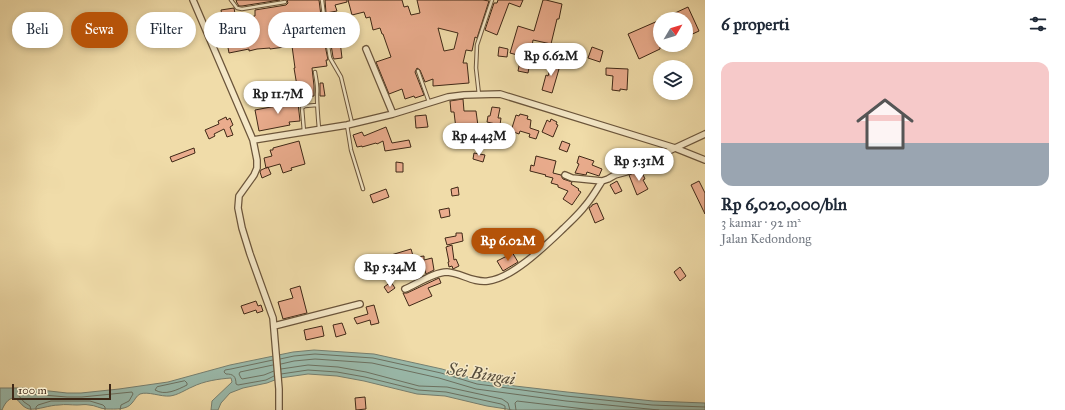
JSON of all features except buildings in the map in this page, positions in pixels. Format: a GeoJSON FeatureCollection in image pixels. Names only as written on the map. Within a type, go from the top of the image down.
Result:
{"type":"FeatureCollection","features":[{"type":"Feature","properties":{"kind":"street"},"geometry":{"type":"LineString","coordinates":[[193,0],[253,140],[257,168],[240,196],[238,208],[255,272],[273,318],[279,389],[279,410]]}},
{"type":"Feature","properties":{"kind":"street"},"geometry":{"type":"LineString","coordinates":[[366,49],[393,114]]}},
{"type":"Feature","properties":{"kind":"street"},"geometry":{"type":"LineString","coordinates":[[253,140],[350,124],[393,114],[448,97],[500,94],[675,148],[705,160]]}},
{"type":"Feature","properties":{"kind":"street"},"geometry":{"type":"LineString","coordinates":[[565,175],[572,178],[602,181],[626,172],[705,134]]}},
{"type":"Feature","properties":{"kind":"street"},"geometry":{"type":"LineString","coordinates":[[404,289],[436,274],[446,272],[481,282],[506,275],[533,256],[571,220],[585,206],[602,181]]}},
{"type":"Feature","properties":{"kind":"street"},"geometry":{"type":"LineString","coordinates":[[274,326],[360,304]]}},
{"type":"Feature","properties":{"kind":"lane"},"geometry":{"type":"LineString","coordinates":[[231,0],[237,8],[242,9],[285,2]]}},
{"type":"Feature","properties":{"kind":"lane"},"geometry":{"type":"LineString","coordinates":[[322,0],[330,58],[341,76],[350,124],[351,150],[363,190]]}},
{"type":"Feature","properties":{"kind":"lane"},"geometry":{"type":"LineString","coordinates":[[479,95],[476,68],[477,45],[492,0]]}},
{"type":"Feature","properties":{"kind":"lane"},"geometry":{"type":"LineString","coordinates":[[418,71],[430,102]]}},
{"type":"Feature","properties":{"kind":"lane"},"geometry":{"type":"LineString","coordinates":[[315,72],[318,94],[317,105],[319,130]]}},
{"type":"Feature","properties":{"kind":"lane"},"geometry":{"type":"LineString","coordinates":[[304,132],[302,108],[305,106],[317,105]]}},
{"type":"Feature","properties":{"kind":"water","name":"Sei Bingai"},"geometry":{"type":"Polygon","coordinates":[[[314,350],[374,354],[442,369],[478,380],[515,386],[653,401],[705,403],[705,410],[513,410],[487,406],[445,396],[417,394],[337,376],[308,374],[280,378],[230,393],[221,403],[218,410],[211,410],[212,401],[232,382],[231,378],[201,383],[179,394],[170,396],[143,393],[137,396],[130,405],[121,409],[104,409],[86,405],[55,405],[29,409],[12,398],[8,400],[2,410],[0,410],[0,388],[23,388],[67,393],[119,389],[168,382],[230,365],[293,352],[314,350]]]}}]}
